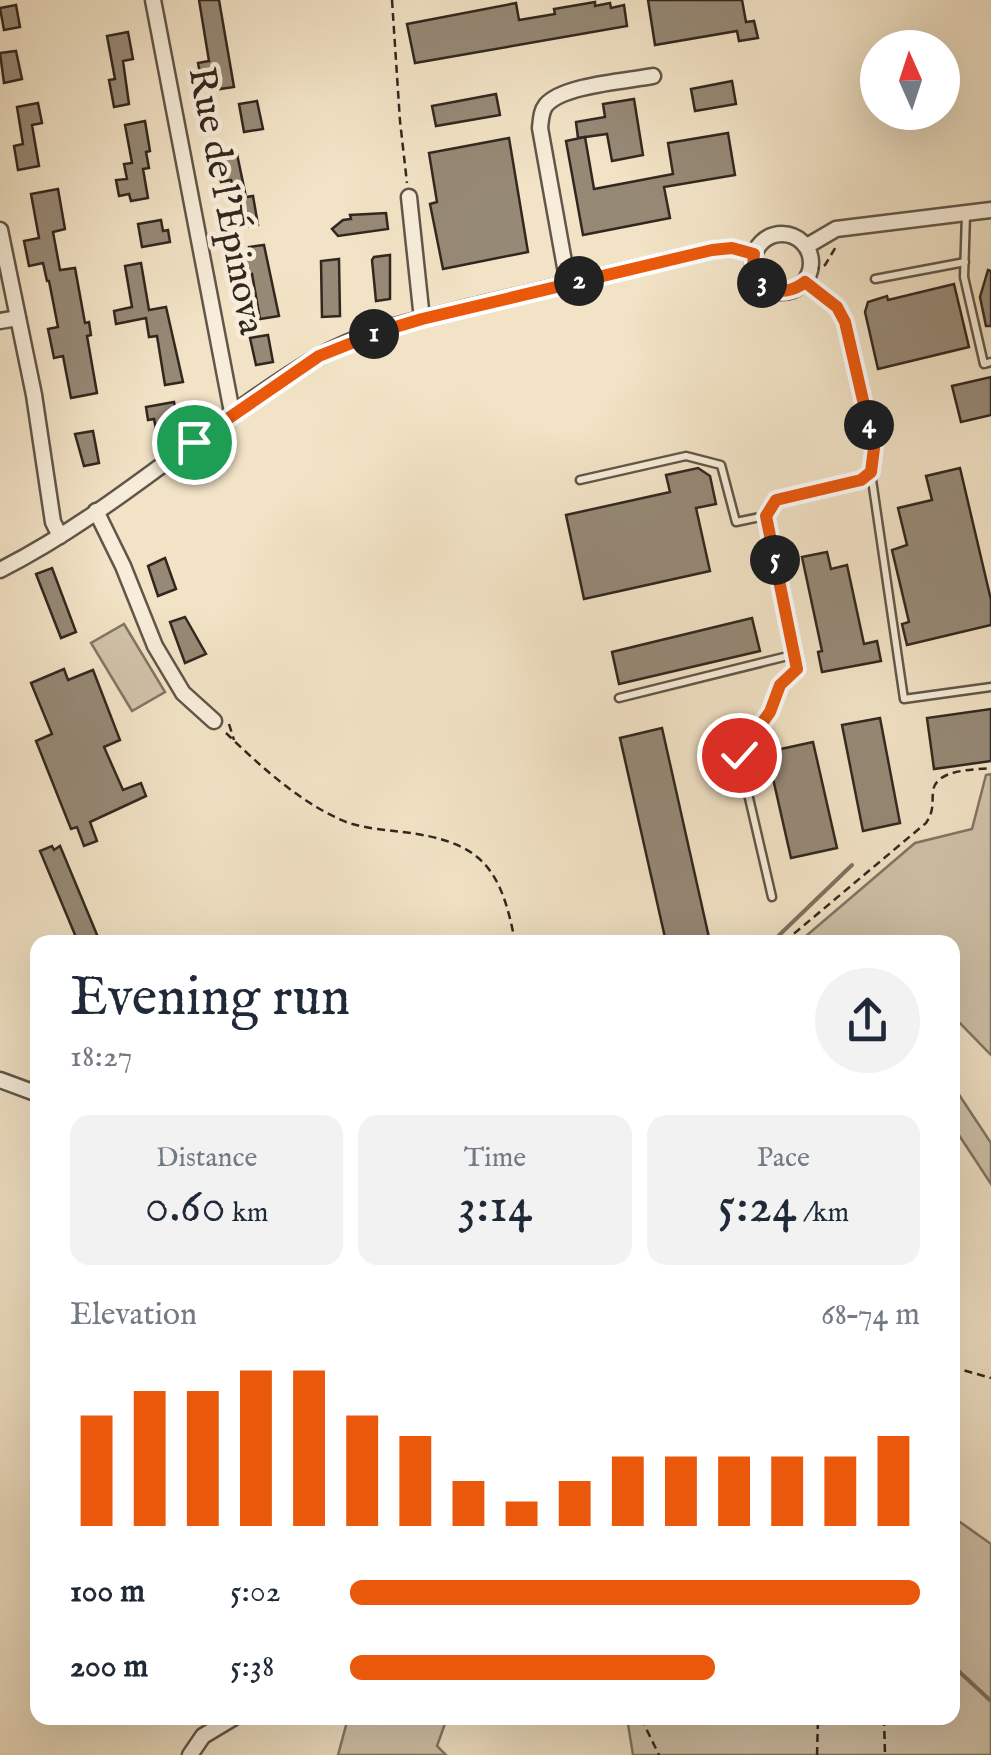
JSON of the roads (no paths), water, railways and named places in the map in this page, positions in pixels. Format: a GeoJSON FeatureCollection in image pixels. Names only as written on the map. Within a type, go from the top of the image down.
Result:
{"type":"FeatureCollection","features":[{"type":"Feature","properties":{"kind":"street","name":"Rue de l'Épinova"},"geometry":{"type":"LineString","coordinates":[[153,0],[234,414]]}},
{"type":"Feature","properties":{"kind":"street"},"geometry":{"type":"LineString","coordinates":[[568,284],[540,128],[542,114],[546,105],[570,91],[653,76]]}},
{"type":"Feature","properties":{"kind":"street"},"geometry":{"type":"LineString","coordinates":[[409,197],[422,319]]}},
{"type":"Feature","properties":{"kind":"street"},"geometry":{"type":"LineString","coordinates":[[807,246],[836,229],[991,210]]}},
{"type":"Feature","properties":{"kind":"street"},"geometry":{"type":"LineString","coordinates":[[0,230],[34,395],[53,522],[60,536]]}},
{"type":"Feature","properties":{"kind":"street"},"geometry":{"type":"LineString","coordinates":[[783,233],[807,246],[812,258],[808,277],[790,292],[764,286],[754,272],[754,254],[765,239],[783,233]]}},
{"type":"Feature","properties":{"kind":"street"},"geometry":{"type":"LineString","coordinates":[[0,570],[60,536],[319,356],[422,319],[712,250],[732,248],[754,254]]}},
{"type":"Feature","properties":{"kind":"street"},"geometry":{"type":"LineString","coordinates":[[795,662],[766,516],[776,500],[861,480],[871,472],[874,448],[845,322],[837,307],[808,277]]}},
{"type":"Feature","properties":{"kind":"street"},"geometry":{"type":"LineString","coordinates":[[0,321],[18,318]]}},
{"type":"Feature","properties":{"kind":"street"},"geometry":{"type":"LineString","coordinates":[[96,511],[155,646],[183,692],[214,721]]}},
{"type":"Feature","properties":{"kind":"street"},"geometry":{"type":"LineString","coordinates":[[0,1080],[30,1091]]}},
{"type":"Feature","properties":{"kind":"street"},"geometry":{"type":"LineString","coordinates":[[190,1755],[203,1736],[221,1725]]}},
{"type":"Feature","properties":{"kind":"lane"},"geometry":{"type":"LineString","coordinates":[[966,213],[964,277],[984,364],[991,362]]}},
{"type":"Feature","properties":{"kind":"lane"},"geometry":{"type":"LineString","coordinates":[[875,280],[965,262]]}},
{"type":"Feature","properties":{"kind":"lane"},"geometry":{"type":"LineString","coordinates":[[580,480],[686,456],[721,466],[736,522],[766,516]]}},
{"type":"Feature","properties":{"kind":"lane"},"geometry":{"type":"LineString","coordinates":[[871,472],[904,699],[991,687]]}},
{"type":"Feature","properties":{"kind":"lane"},"geometry":{"type":"LineString","coordinates":[[619,698],[795,662]]}},
{"type":"Feature","properties":{"kind":"lane"},"geometry":{"type":"LineString","coordinates":[[772,898],[739,755],[770,712],[780,685],[795,662]]}},
{"type":"Feature","properties":{"kind":"waterway"},"geometry":{"type":"LineString","coordinates":[[779,935],[852,865]]}},
{"type":"Feature","properties":{"kind":"waterway"},"geometry":{"type":"LineString","coordinates":[[960,1672],[991,1701]]}}]}
